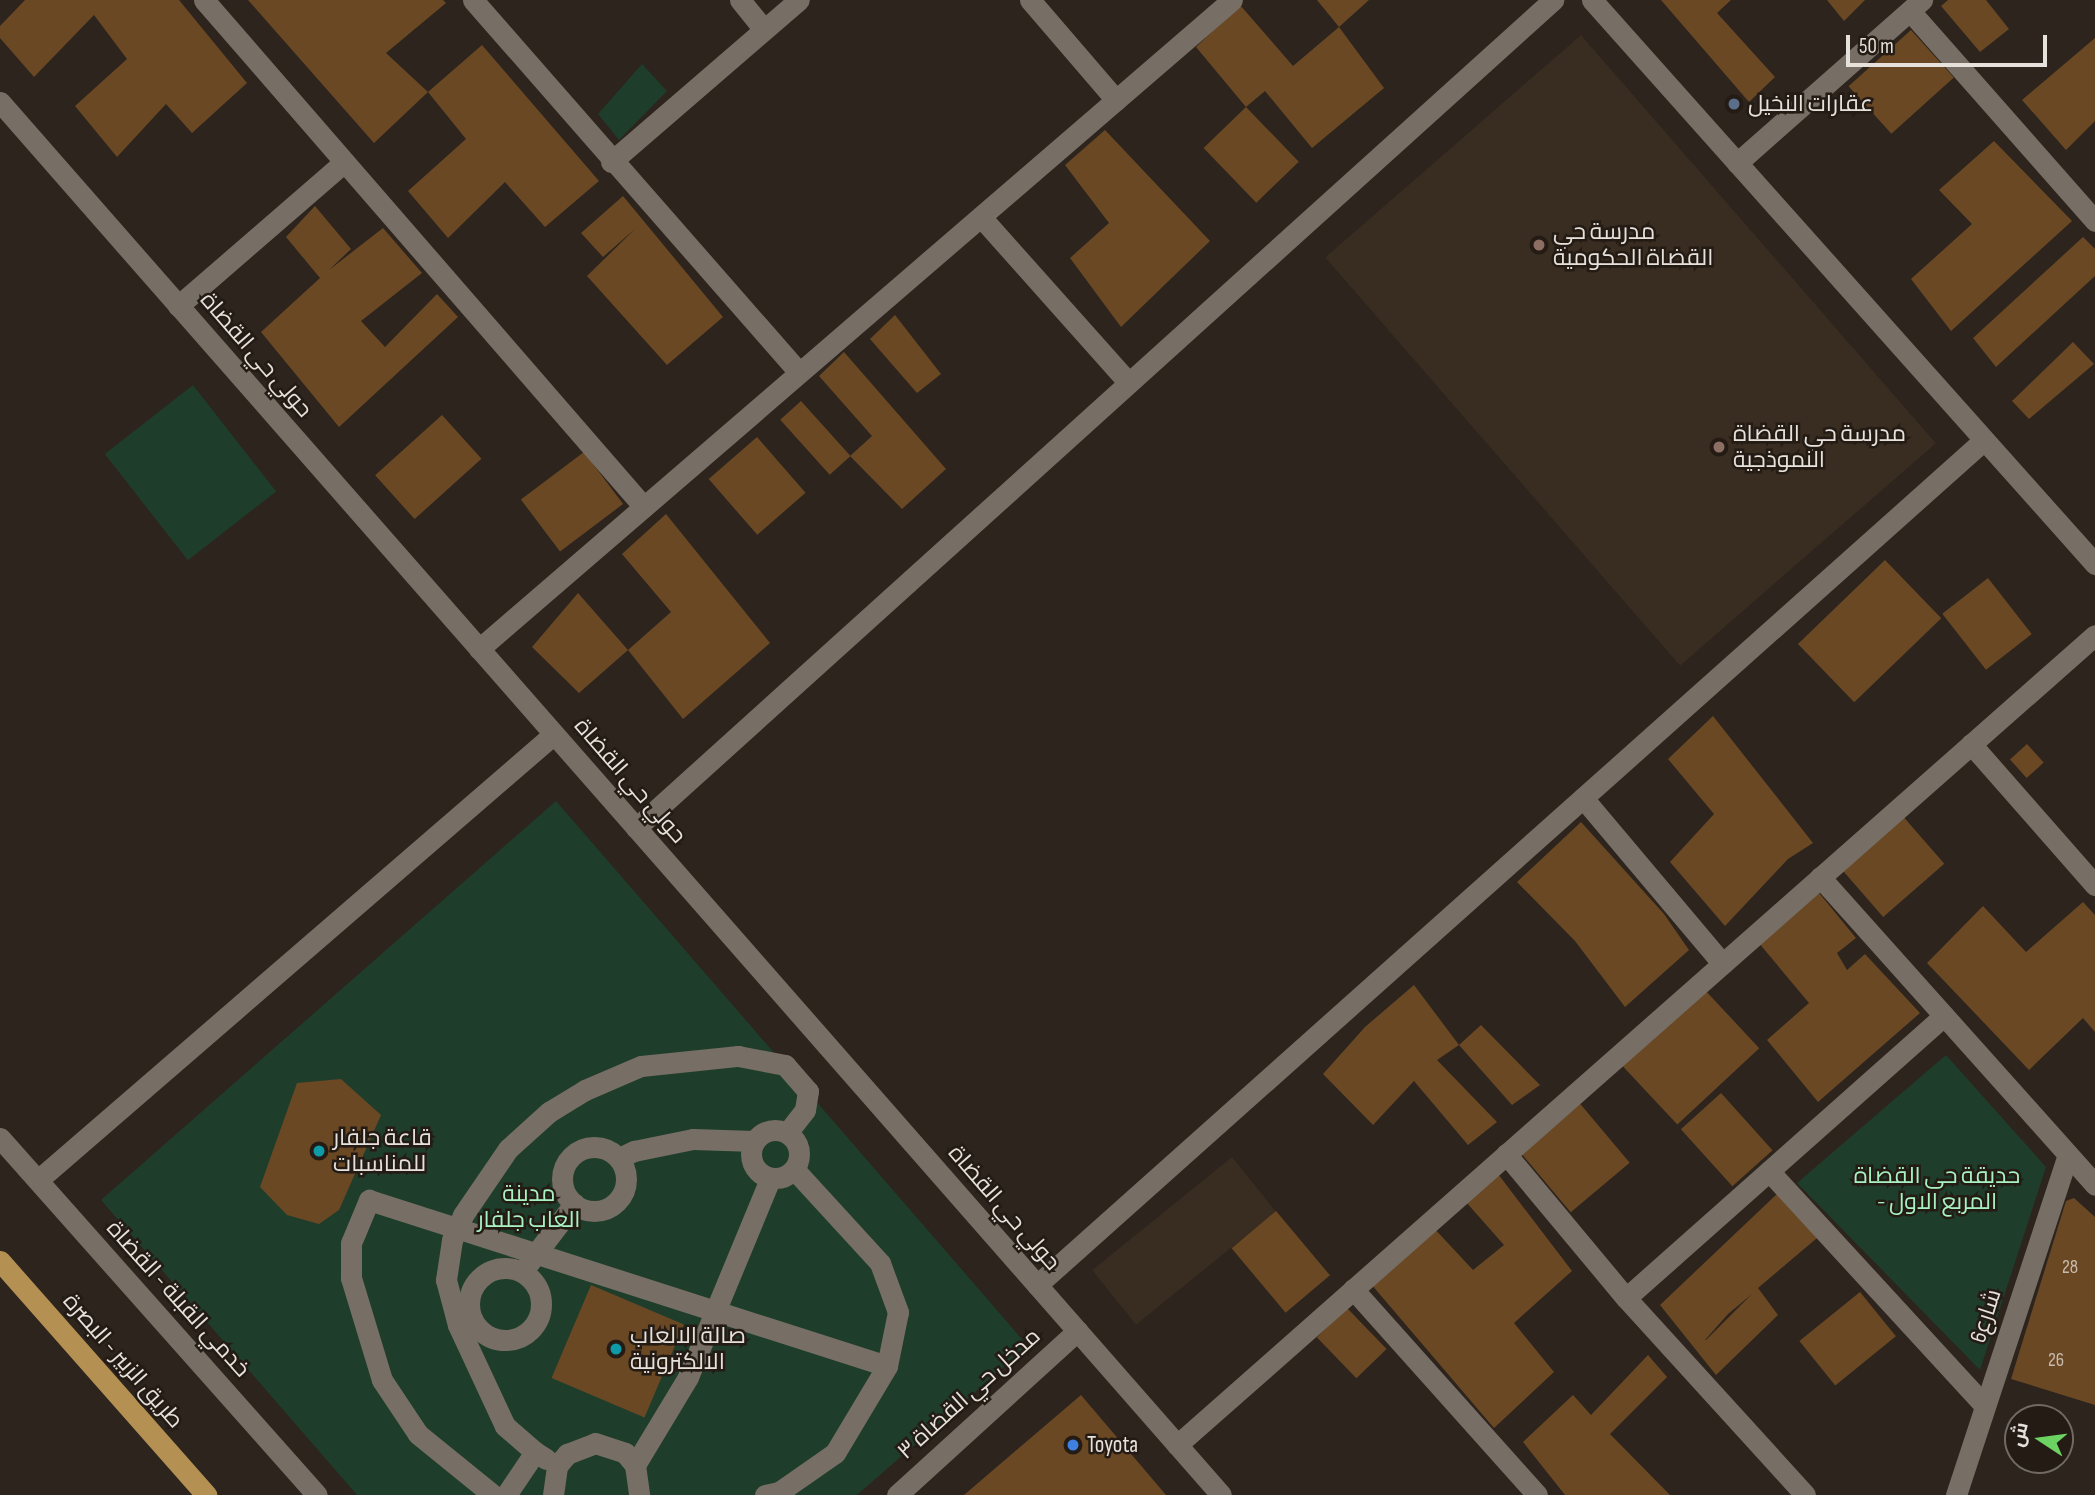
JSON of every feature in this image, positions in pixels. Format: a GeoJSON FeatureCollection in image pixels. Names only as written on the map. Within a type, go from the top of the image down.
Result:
{"type":"FeatureCollection","features":[{"type":"Feature","properties":{"kind":"highway","name":"طريق الزبير - البصرة"},"geometry":{"type":"LineString","coordinates":[[0,1261],[206,1495]]}},
{"type":"Feature","properties":{"kind":"street"},"geometry":{"type":"LineString","coordinates":[[204,0],[644,507]]}},
{"type":"Feature","properties":{"kind":"street"},"geometry":{"type":"LineString","coordinates":[[472,0],[611,162],[799,373]]}},
{"type":"Feature","properties":{"kind":"street"},"geometry":{"type":"LineString","coordinates":[[740,0],[764,30]]}},
{"type":"Feature","properties":{"kind":"street"},"geometry":{"type":"LineString","coordinates":[[611,162],[799,0]]}},
{"type":"Feature","properties":{"kind":"street"},"geometry":{"type":"LineString","coordinates":[[1030,0],[1116,100]]}},
{"type":"Feature","properties":{"kind":"street"},"geometry":{"type":"LineString","coordinates":[[479,649],[1232,0]]}},
{"type":"Feature","properties":{"kind":"street"},"geometry":{"type":"LineString","coordinates":[[636,828],[1553,0]]}},
{"type":"Feature","properties":{"kind":"street"},"geometry":{"type":"LineString","coordinates":[[1592,0],[2095,564]]}},
{"type":"Feature","properties":{"kind":"street"},"geometry":{"type":"LineString","coordinates":[[1737,163],[1916,6],[2095,221]]}},
{"type":"Feature","properties":{"kind":"street","name":"حولي حي القضاة"},"geometry":{"type":"LineString","coordinates":[[0,102],[1221,1495]]}},
{"type":"Feature","properties":{"kind":"street"},"geometry":{"type":"LineString","coordinates":[[178,306],[344,162]]}},
{"type":"Feature","properties":{"kind":"street"},"geometry":{"type":"LineString","coordinates":[[981,217],[1129,383]]}},
{"type":"Feature","properties":{"kind":"street"},"geometry":{"type":"LineString","coordinates":[[1037,1285],[1984,440]]}},
{"type":"Feature","properties":{"kind":"street"},"geometry":{"type":"LineString","coordinates":[[1177,1445],[2095,635]]}},
{"type":"Feature","properties":{"kind":"street"},"geometry":{"type":"LineString","coordinates":[[38,1180],[554,734]]}},
{"type":"Feature","properties":{"kind":"street"},"geometry":{"type":"LineString","coordinates":[[1971,744],[2095,885]]}},
{"type":"Feature","properties":{"kind":"street"},"geometry":{"type":"LineString","coordinates":[[1583,798],[1722,963]]}},
{"type":"Feature","properties":{"kind":"street"},"geometry":{"type":"LineString","coordinates":[[1820,877],[2095,1185]]}},
{"type":"Feature","properties":{"kind":"street"},"geometry":{"type":"LineString","coordinates":[[1626,1298],[1944,1016]]}},
{"type":"Feature","properties":{"kind":"street"},"geometry":{"type":"LineString","coordinates":[[557,1466],[535,1452],[505,1426],[458,1325],[446,1280],[457,1228],[508,1149],[549,1112],[585,1090],[641,1066],[738,1056],[785,1065],[807,1091],[805,1110],[787,1133]]}},
{"type":"Feature","properties":{"kind":"street"},"geometry":{"type":"LineString","coordinates":[[619,1158],[634,1151],[693,1139],[754,1141],[774,1130],[787,1133],[796,1143],[799,1157],[794,1169],[783,1178],[769,1179],[752,1164],[754,1141]]}},
{"type":"Feature","properties":{"kind":"street","name":"خدمي القبلة - القضاة"},"geometry":{"type":"LineString","coordinates":[[0,1138],[317,1495]]}},
{"type":"Feature","properties":{"kind":"street"},"geometry":{"type":"LineString","coordinates":[[586,1147],[604,1148],[619,1158],[626,1181],[617,1202],[603,1210],[588,1211],[574,1204],[564,1192],[562,1173],[570,1157],[586,1147]]}},
{"type":"Feature","properties":{"kind":"street"},"geometry":{"type":"LineString","coordinates":[[1506,1154],[1626,1298],[1805,1495]]}},
{"type":"Feature","properties":{"kind":"street","name":"شارع6"},"geometry":{"type":"LineString","coordinates":[[1956,1495],[2068,1155]]}},
{"type":"Feature","properties":{"kind":"street"},"geometry":{"type":"LineString","coordinates":[[765,1495],[779,1492],[835,1453],[887,1366],[898,1312],[880,1263],[794,1169]]}},
{"type":"Feature","properties":{"kind":"street"},"geometry":{"type":"LineString","coordinates":[[1769,1171],[1984,1405]]}},
{"type":"Feature","properties":{"kind":"street"},"geometry":{"type":"LineString","coordinates":[[635,1465],[688,1377],[769,1179]]}},
{"type":"Feature","properties":{"kind":"street"},"geometry":{"type":"LineString","coordinates":[[493,1495],[418,1434],[382,1380],[351,1278],[351,1243],[369,1200],[887,1366]]}},
{"type":"Feature","properties":{"kind":"street"},"geometry":{"type":"LineString","coordinates":[[522,1272],[574,1204]]}},
{"type":"Feature","properties":{"kind":"street"},"geometry":{"type":"LineString","coordinates":[[1353,1289],[1537,1495]]}},
{"type":"Feature","properties":{"kind":"street","name":"مدخل حي القضاة ٣"},"geometry":{"type":"LineString","coordinates":[[897,1495],[1077,1331]]}},
{"type":"Feature","properties":{"kind":"street"},"geometry":{"type":"LineString","coordinates":[[553,1495],[557,1466],[580,1446],[595,1443],[625,1453],[635,1465],[639,1495]]}},
{"type":"Feature","properties":{"kind":"street"},"geometry":{"type":"LineString","coordinates":[[506,1495],[535,1452]]}},
{"type":"Feature","properties":{"kind":"shaded area"},"geometry":{"type":"Polygon","coordinates":[[[1581,35],[1936,443],[1680,666],[1325,257],[1581,35]]]}},
{"type":"Feature","properties":{"kind":"shaded area"},"geometry":{"type":"Polygon","coordinates":[[[1232,1157],[1276,1211],[1136,1325],[1092,1270],[1232,1157]]]}},
{"type":"Feature","properties":{"kind":"green space"},"geometry":{"type":"Polygon","coordinates":[[[642,64],[667,91],[619,140],[598,114],[642,64]]]}},
{"type":"Feature","properties":{"kind":"green space"},"geometry":{"type":"Polygon","coordinates":[[[193,385],[276,491],[188,560],[105,454],[193,385]]]}},
{"type":"Feature","properties":{"kind":"green space","name":"مدينة العاب جلفار"},"geometry":{"type":"Polygon","coordinates":[[[556,801],[1028,1346],[857,1495],[357,1495],[101,1200],[556,801]]]}},
{"type":"Feature","properties":{"kind":"green space","name":"حديقة حي القضاة - المربع الاول"},"geometry":{"type":"Polygon","coordinates":[[[1946,1055],[2046,1167],[1980,1370],[1797,1183],[1946,1055]]]}},
{"type":"Feature","properties":{"kind":"building"},"geometry":{"type":"Polygon","coordinates":[[[25,0],[179,0],[247,83],[192,133],[166,104],[117,157],[75,106],[127,59],[94,15],[34,77],[0,38],[0,26],[25,0]]]}},
{"type":"Feature","properties":{"kind":"building"},"geometry":{"type":"Polygon","coordinates":[[[248,0],[443,0],[446,3],[386,53],[428,92],[374,143],[248,0]]]}},
{"type":"Feature","properties":{"kind":"building"},"geometry":{"type":"Polygon","coordinates":[[[1317,0],[1369,0],[1339,27],[1317,0]]]}},
{"type":"Feature","properties":{"kind":"building"},"geometry":{"type":"Polygon","coordinates":[[[1661,0],[1731,0],[1717,13],[1775,77],[1749,102],[1661,0]]]}},
{"type":"Feature","properties":{"kind":"building"},"geometry":{"type":"Polygon","coordinates":[[[1827,0],[1865,0],[1844,21],[1827,0]]]}},
{"type":"Feature","properties":{"kind":"building"},"geometry":{"type":"Polygon","coordinates":[[[1948,0],[1986,0],[2009,29],[1980,52],[1941,6],[1948,0]]]}},
{"type":"Feature","properties":{"kind":"building"},"geometry":{"type":"Polygon","coordinates":[[[1240,5],[1293,66],[1339,27],[1384,88],[1312,148],[1265,91],[1246,107],[1196,47],[1240,5]]]}},
{"type":"Feature","properties":{"kind":"building"},"geometry":{"type":"Polygon","coordinates":[[[1911,30],[1954,78],[1891,134],[1849,86],[1911,30]]]}},
{"type":"Feature","properties":{"kind":"building"},"geometry":{"type":"Polygon","coordinates":[[[2095,38],[2095,121],[2066,150],[2022,100],[2095,38]]]}},
{"type":"Feature","properties":{"kind":"building"},"geometry":{"type":"Polygon","coordinates":[[[482,45],[599,181],[545,227],[505,182],[448,238],[408,191],[466,139],[428,92],[482,45]]]}},
{"type":"Feature","properties":{"kind":"building"},"geometry":{"type":"Polygon","coordinates":[[[1246,107],[1299,162],[1256,203],[1204,148],[1246,107]]]}},
{"type":"Feature","properties":{"kind":"building"},"geometry":{"type":"Polygon","coordinates":[[[1105,130],[1210,241],[1121,327],[1070,258],[1109,223],[1065,165],[1105,130]]]}},
{"type":"Feature","properties":{"kind":"building"},"geometry":{"type":"Polygon","coordinates":[[[1994,141],[2072,221],[1951,331],[1911,279],[1972,224],[1939,190],[1994,141]]]}},
{"type":"Feature","properties":{"kind":"building"},"geometry":{"type":"Polygon","coordinates":[[[623,196],[723,317],[667,365],[587,276],[636,228],[603,257],[581,233],[623,196]]]}},
{"type":"Feature","properties":{"kind":"building"},"geometry":{"type":"Polygon","coordinates":[[[315,206],[351,249],[329,270],[383,228],[422,273],[361,321],[385,347],[437,294],[458,317],[339,427],[261,332],[320,278],[286,237],[315,206]]]}},
{"type":"Feature","properties":{"kind":"building"},"geometry":{"type":"Polygon","coordinates":[[[2083,237],[2095,249],[2095,276],[1996,367],[1973,338],[2083,237]]]}},
{"type":"Feature","properties":{"kind":"building"},"geometry":{"type":"Polygon","coordinates":[[[895,315],[941,374],[917,393],[870,339],[895,315]]]}},
{"type":"Feature","properties":{"kind":"building"},"geometry":{"type":"Polygon","coordinates":[[[2073,342],[2094,364],[2029,419],[2012,401],[2073,342]]]}},
{"type":"Feature","properties":{"kind":"building"},"geometry":{"type":"Polygon","coordinates":[[[844,352],[946,469],[902,509],[850,456],[872,436],[819,376],[844,352]]]}},
{"type":"Feature","properties":{"kind":"building"},"geometry":{"type":"Polygon","coordinates":[[[801,401],[851,456],[830,475],[780,420],[801,401]]]}},
{"type":"Feature","properties":{"kind":"building"},"geometry":{"type":"Polygon","coordinates":[[[442,415],[481,459],[415,519],[375,475],[442,415]]]}},
{"type":"Feature","properties":{"kind":"building"},"geometry":{"type":"Polygon","coordinates":[[[757,437],[806,493],[757,535],[709,479],[757,437]]]}},
{"type":"Feature","properties":{"kind":"building"},"geometry":{"type":"Polygon","coordinates":[[[584,452],[623,504],[560,551],[521,500],[584,452]]]}},
{"type":"Feature","properties":{"kind":"building"},"geometry":{"type":"Polygon","coordinates":[[[666,514],[770,643],[683,719],[628,650],[671,612],[622,554],[666,514]]]}},
{"type":"Feature","properties":{"kind":"building"},"geometry":{"type":"Polygon","coordinates":[[[1885,560],[1941,618],[1854,702],[1798,644],[1885,560]]]}},
{"type":"Feature","properties":{"kind":"building"},"geometry":{"type":"Polygon","coordinates":[[[1988,578],[2032,634],[1986,670],[1942,614],[1988,578]]]}},
{"type":"Feature","properties":{"kind":"building"},"geometry":{"type":"Polygon","coordinates":[[[578,593],[628,650],[579,693],[532,647],[578,593]]]}},
{"type":"Feature","properties":{"kind":"building"},"geometry":{"type":"Polygon","coordinates":[[[1713,716],[1813,843],[1788,859],[1725,926],[1670,862],[1714,814],[1668,759],[1713,716]]]}},
{"type":"Feature","properties":{"kind":"building"},"geometry":{"type":"Polygon","coordinates":[[[2027,744],[2044,763],[2027,778],[2010,759],[2027,744]]]}},
{"type":"Feature","properties":{"kind":"building"},"geometry":{"type":"Polygon","coordinates":[[[1901,814],[1944,864],[1883,917],[1840,867],[1901,814]]]}},
{"type":"Feature","properties":{"kind":"building"},"geometry":{"type":"Polygon","coordinates":[[[1581,822],[1664,914],[1689,950],[1625,1007],[1575,941],[1517,882],[1581,822]]]}},
{"type":"Feature","properties":{"kind":"building"},"geometry":{"type":"Polygon","coordinates":[[[1815,888],[1856,938],[1837,953],[1847,970],[1865,954],[1920,1013],[1818,1102],[1767,1040],[1809,1003],[1753,936],[1815,888]]]}},
{"type":"Feature","properties":{"kind":"building"},"geometry":{"type":"Polygon","coordinates":[[[2083,902],[2095,915],[2095,1032],[2083,1018],[2029,1070],[1927,963],[1983,906],[2026,952],[2083,902]]]}},
{"type":"Feature","properties":{"kind":"building"},"geometry":{"type":"Polygon","coordinates":[[[1414,985],[1459,1045],[1437,1060],[1497,1122],[1468,1145],[1414,1081],[1373,1125],[1323,1074],[1365,1027],[1414,985]]]}},
{"type":"Feature","properties":{"kind":"building"},"geometry":{"type":"Polygon","coordinates":[[[1704,989],[1759,1048],[1677,1125],[1622,1065],[1704,989]]]}},
{"type":"Feature","properties":{"kind":"building"},"geometry":{"type":"Polygon","coordinates":[[[1481,1025],[1540,1085],[1512,1105],[1459,1045],[1481,1025]]]}},
{"type":"Feature","properties":{"kind":"building","name":"قاعة جلفار للمناسبات"},"geometry":{"type":"Polygon","coordinates":[[[341,1079],[381,1115],[339,1210],[319,1224],[287,1215],[260,1187],[297,1083],[341,1079]]]}},
{"type":"Feature","properties":{"kind":"building"},"geometry":{"type":"Polygon","coordinates":[[[1721,1093],[1773,1150],[1732,1186],[1681,1129],[1721,1093]]]}},
{"type":"Feature","properties":{"kind":"building"},"geometry":{"type":"Polygon","coordinates":[[[1577,1100],[1630,1163],[1571,1212],[1518,1149],[1577,1100]]]}},
{"type":"Feature","properties":{"kind":"building"},"geometry":{"type":"Polygon","coordinates":[[[1498,1174],[1572,1271],[1514,1323],[1554,1372],[1494,1428],[1371,1284],[1432,1226],[1473,1270],[1504,1245],[1466,1202],[1498,1174]]]}},
{"type":"Feature","properties":{"kind":"building"},"geometry":{"type":"Polygon","coordinates":[[[1778,1193],[1817,1238],[1758,1288],[1778,1315],[1716,1375],[1660,1305],[1778,1193]],[[1752,1294],[1728,1314],[1706,1340],[1752,1294]]]}},
{"type":"Feature","properties":{"kind":"building"},"geometry":{"type":"Polygon","coordinates":[[[2074,1198],[2095,1217],[2095,1405],[2011,1379],[2066,1201],[2074,1198]]]}},
{"type":"Feature","properties":{"kind":"building"},"geometry":{"type":"Polygon","coordinates":[[[1276,1211],[1330,1275],[1286,1313],[1232,1248],[1276,1211]]]}},
{"type":"Feature","properties":{"kind":"building","name":"صالة الالعاب الالكترونية"},"geometry":{"type":"Polygon","coordinates":[[[591,1285],[684,1324],[645,1417],[552,1378],[591,1285]]]}},
{"type":"Feature","properties":{"kind":"building"},"geometry":{"type":"Polygon","coordinates":[[[1860,1292],[1896,1336],[1835,1385],[1799,1341],[1860,1292]]]}},
{"type":"Feature","properties":{"kind":"building"},"geometry":{"type":"Polygon","coordinates":[[[1347,1308],[1387,1349],[1356,1378],[1317,1337],[1347,1308]]]}},
{"type":"Feature","properties":{"kind":"building"},"geometry":{"type":"Polygon","coordinates":[[[1648,1355],[1667,1377],[1610,1434],[1670,1495],[1565,1495],[1523,1442],[1573,1395],[1591,1415],[1648,1355]]]}},
{"type":"Feature","properties":{"kind":"building","name":"Toyota"},"geometry":{"type":"Polygon","coordinates":[[[1081,1395],[1166,1495],[964,1495],[1081,1395]]]}},
{"type":"Feature","properties":{"kind":"place","name":"عقارات النخيل"},"geometry":{"type":"Point","coordinates":[1734,104]}},
{"type":"Feature","properties":{"kind":"place","name":"مدرسة حي القضاة الحكومية"},"geometry":{"type":"Point","coordinates":[1539,245]}},
{"type":"Feature","properties":{"kind":"place","name":"مدرسة حي القضاة النموذجية"},"geometry":{"type":"Point","coordinates":[1719,447]}},
{"type":"Feature","properties":{"kind":"place","name":"قاعة جلفار للمناسبات"},"geometry":{"type":"Point","coordinates":[319,1151]}},
{"type":"Feature","properties":{"kind":"place","name":"صالة الالعاب الالكترونية"},"geometry":{"type":"Point","coordinates":[616,1349]}},
{"type":"Feature","properties":{"kind":"place","name":"Toyota"},"geometry":{"type":"Point","coordinates":[1073,1445]}}]}
